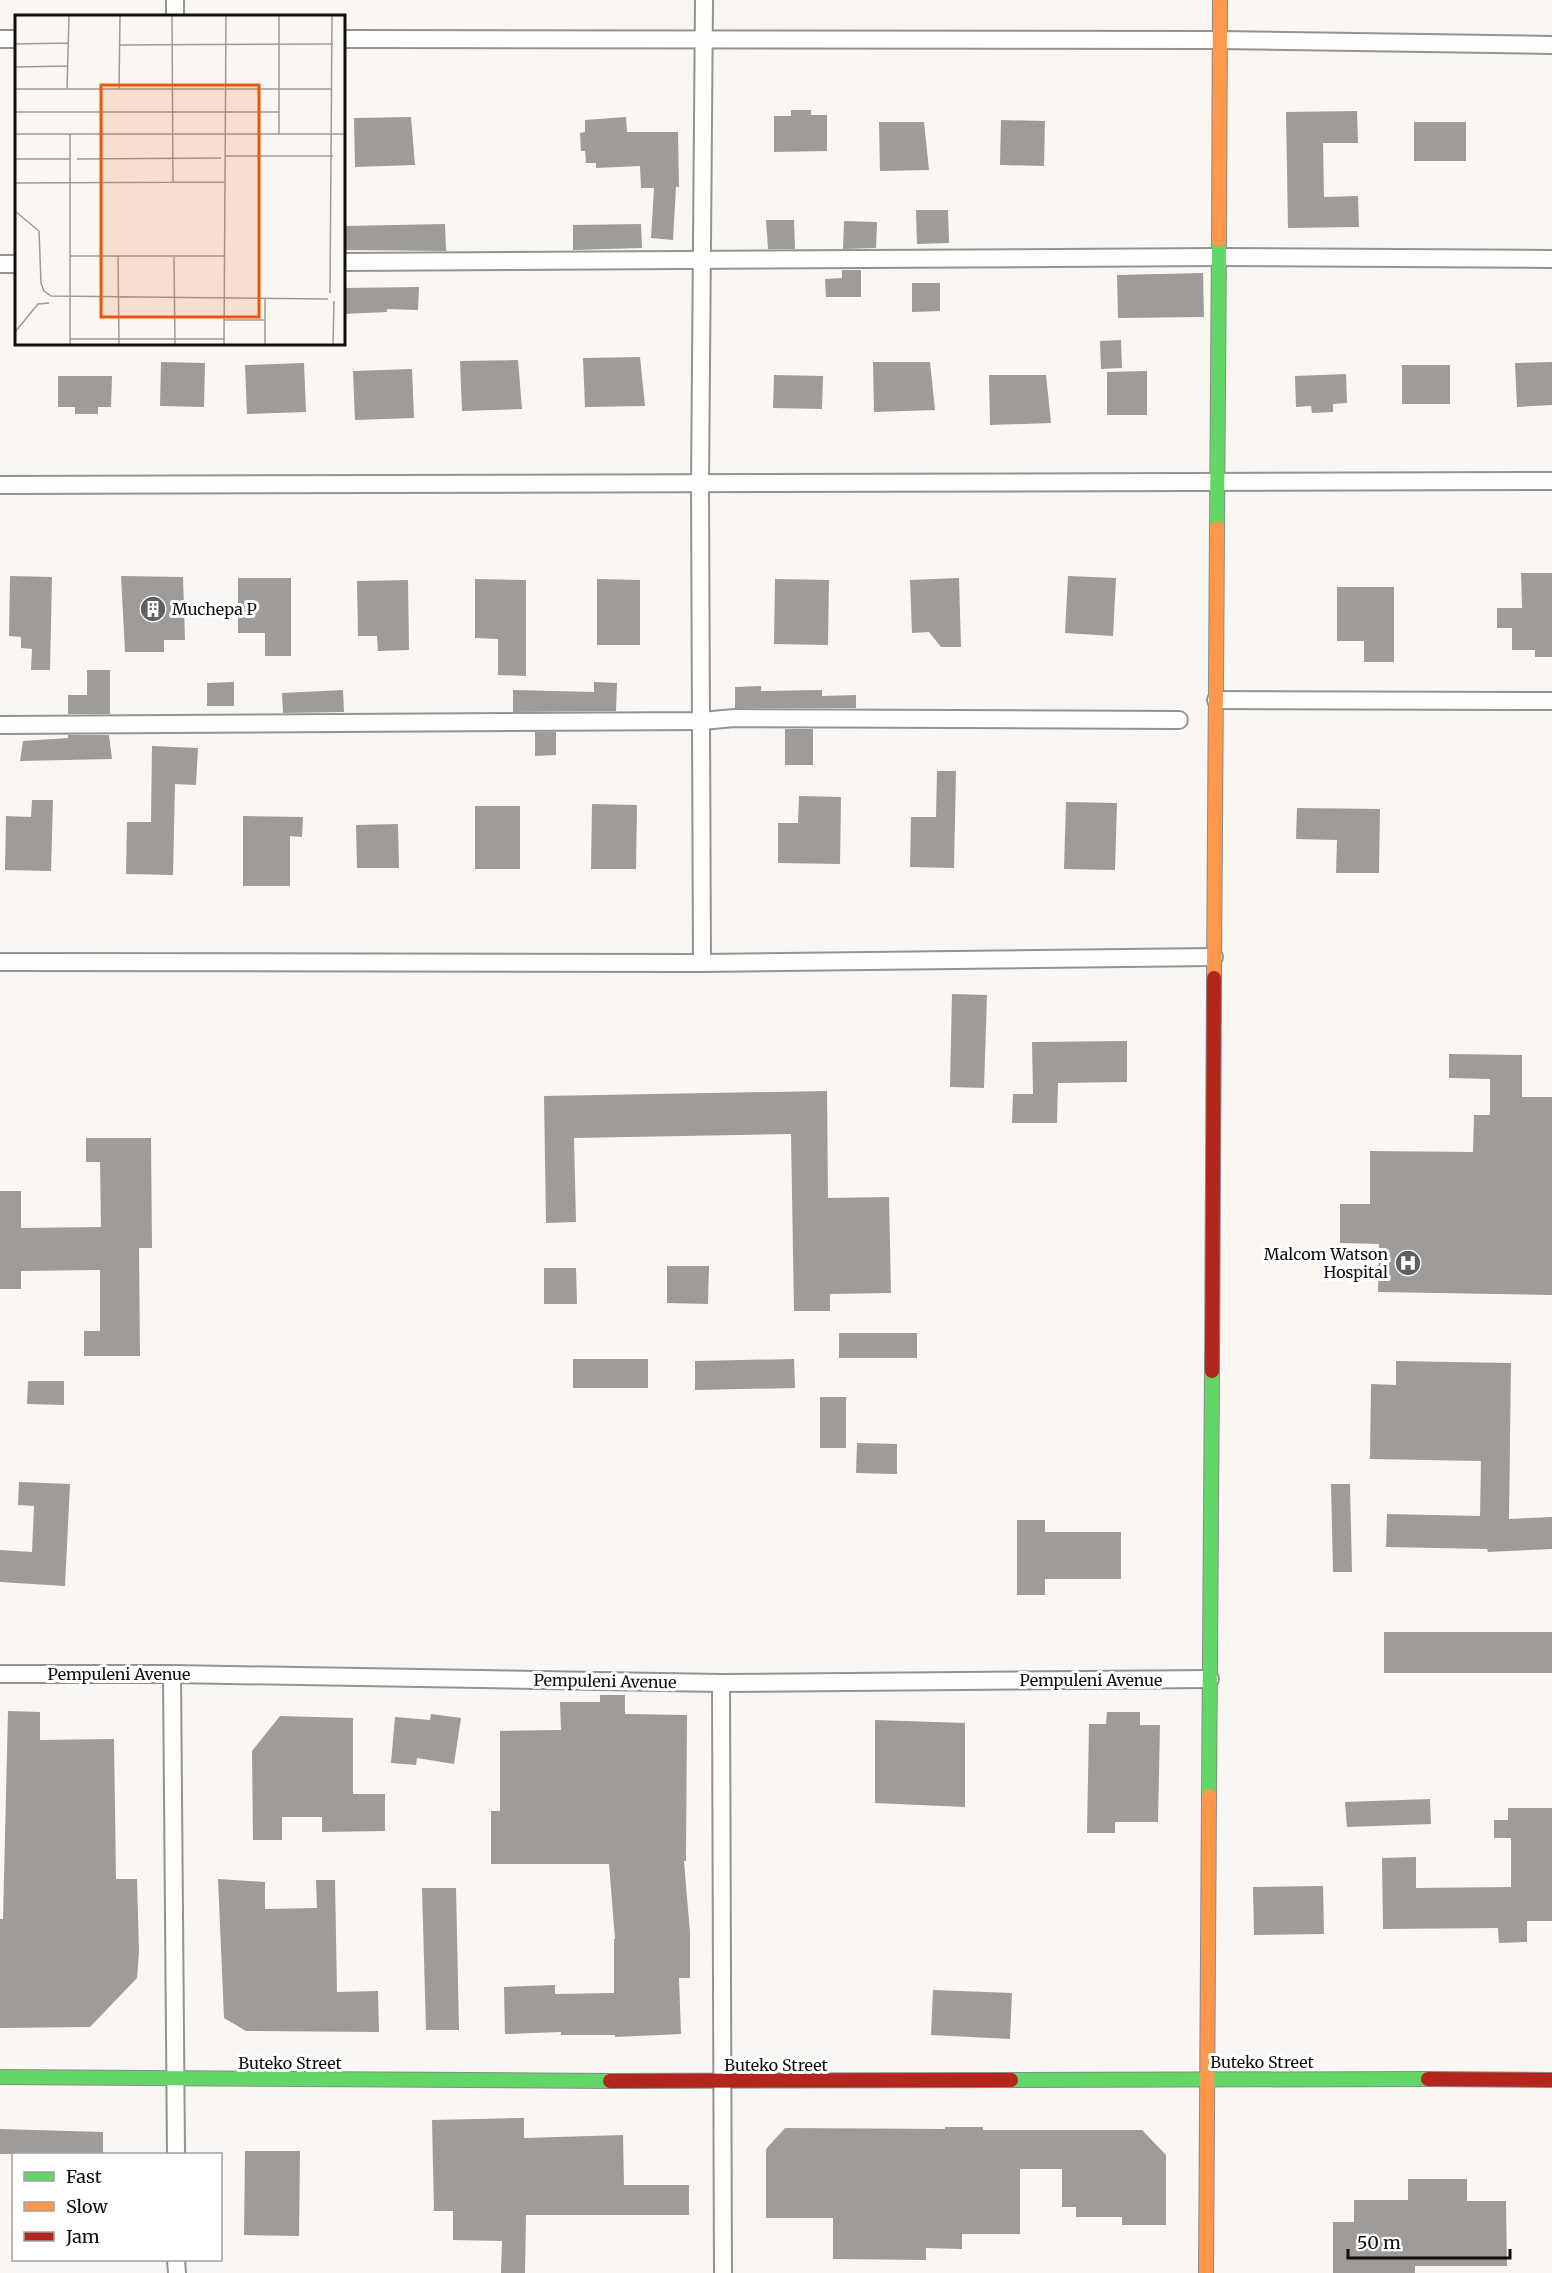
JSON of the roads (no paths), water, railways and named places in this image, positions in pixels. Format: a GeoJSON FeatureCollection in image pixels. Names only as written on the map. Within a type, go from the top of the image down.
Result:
{"type":"FeatureCollection","features":[{"type":"Feature","properties":{"kind":"street"},"geometry":{"type":"LineString","coordinates":[[174,15],[175,0]]}},
{"type":"Feature","properties":{"kind":"street"},"geometry":{"type":"LineString","coordinates":[[702,963],[700,484],[704,0]]}},
{"type":"Feature","properties":{"kind":"street"},"geometry":{"type":"LineString","coordinates":[[1206,2273],[1220,0]]}},
{"type":"Feature","properties":{"kind":"street"},"geometry":{"type":"LineString","coordinates":[[345,39],[1220,40],[1552,45]]}},
{"type":"Feature","properties":{"kind":"street"},"geometry":{"type":"LineString","coordinates":[[345,262],[1218,257],[1552,259]]}},
{"type":"Feature","properties":{"kind":"street"},"geometry":{"type":"LineString","coordinates":[[0,485],[1552,481]]}},
{"type":"Feature","properties":{"kind":"street"},"geometry":{"type":"LineString","coordinates":[[1216,700],[1552,701]]}},
{"type":"Feature","properties":{"kind":"street"},"geometry":{"type":"LineString","coordinates":[[0,725],[702,721],[734,718],[1179,720]]}},
{"type":"Feature","properties":{"kind":"street"},"geometry":{"type":"LineString","coordinates":[[0,962],[702,963],[1214,957]]}},
{"type":"Feature","properties":{"kind":"street","name":"Pempuleni Avenue"},"geometry":{"type":"LineString","coordinates":[[0,1674],[172,1674],[721,1683],[1210,1679]]}},
{"type":"Feature","properties":{"kind":"street"},"geometry":{"type":"LineString","coordinates":[[172,1674],[176,2153]]}},
{"type":"Feature","properties":{"kind":"street"},"geometry":{"type":"LineString","coordinates":[[721,1683],[723,2273]]}},
{"type":"Feature","properties":{"kind":"street","name":"Buteko Street"},"geometry":{"type":"LineString","coordinates":[[0,2078],[723,2082],[1207,2078],[1552,2079]]}},
{"type":"Feature","properties":{"kind":"place","name":"Muchepa P"},"geometry":{"type":"Point","coordinates":[153,609]}},
{"type":"Feature","properties":{"kind":"place","name":"Malcom Watson Hospital"},"geometry":{"type":"Point","coordinates":[1408,1263]}}]}
